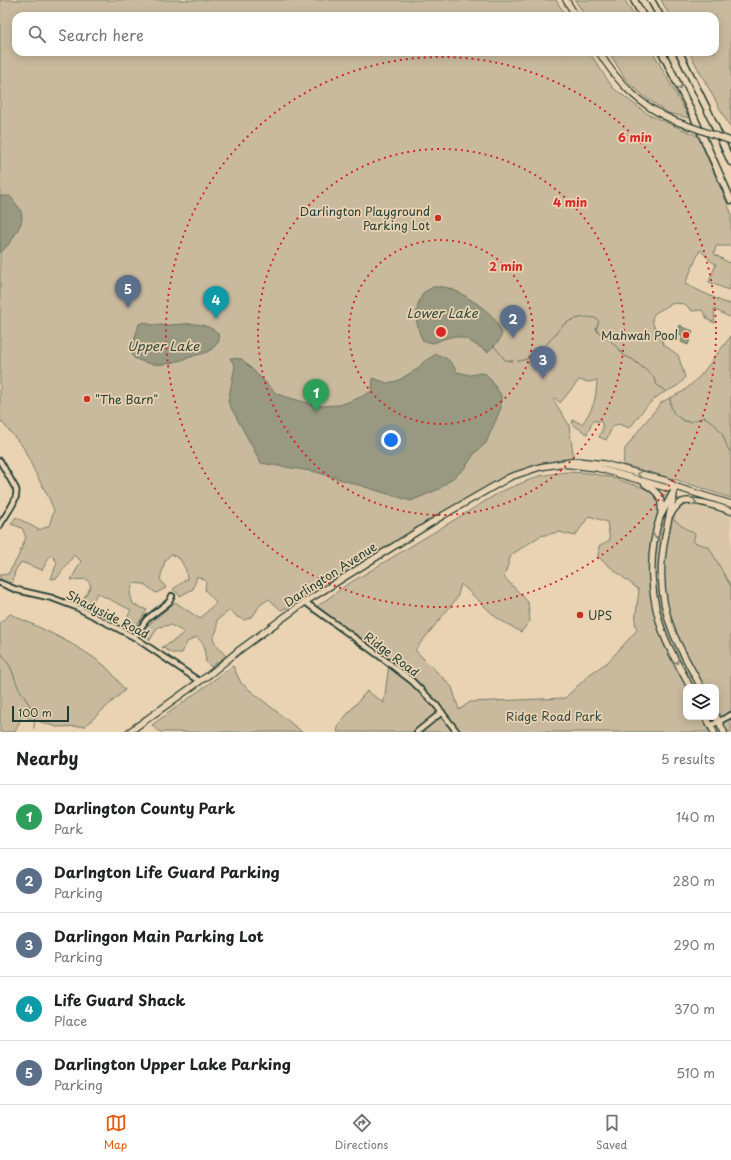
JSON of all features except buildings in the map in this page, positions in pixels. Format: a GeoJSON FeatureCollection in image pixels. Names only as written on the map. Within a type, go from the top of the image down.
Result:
{"type":"FeatureCollection","features":[{"type":"Feature","properties":{"kind":"highway"},"geometry":{"type":"LineString","coordinates":[[634,0],[640,12]]}},
{"type":"Feature","properties":{"kind":"highway"},"geometry":{"type":"LineString","coordinates":[[652,0],[658,12]]}},
{"type":"Feature","properties":{"kind":"highway"},"geometry":{"type":"LineString","coordinates":[[664,56],[697,124],[731,200]]}},
{"type":"Feature","properties":{"kind":"highway"},"geometry":{"type":"LineString","coordinates":[[681,56],[705,104],[731,162]]}},
{"type":"Feature","properties":{"kind":"main road"},"geometry":{"type":"LineString","coordinates":[[566,0],[574,12]]}},
{"type":"Feature","properties":{"kind":"main road"},"geometry":{"type":"LineString","coordinates":[[602,56],[613,74],[629,92],[652,109],[675,121],[731,141]]}},
{"type":"Feature","properties":{"kind":"main road","name":"Darlington Avenue"},"geometry":{"type":"LineString","coordinates":[[129,732],[200,682],[238,651],[305,602],[409,536],[500,482],[520,473],[532,469],[577,461],[604,464],[667,481],[676,487],[731,504]]}},
{"type":"Feature","properties":{"kind":"main road","name":"Darlington Avenue"},"geometry":{"type":"LineString","coordinates":[[558,464],[588,466],[667,488],[676,487]]}},
{"type":"Feature","properties":{"kind":"main road"},"geometry":{"type":"LineString","coordinates":[[638,480],[657,493],[661,502],[660,517],[655,536],[652,562],[653,595],[656,611],[665,638],[688,684]]}},
{"type":"Feature","properties":{"kind":"main road"},"geometry":{"type":"LineString","coordinates":[[660,517],[676,487]]}},
{"type":"Feature","properties":{"kind":"main road"},"geometry":{"type":"LineString","coordinates":[[676,487],[664,537],[661,565],[662,582],[669,622],[679,646],[699,684]]}},
{"type":"Feature","properties":{"kind":"main road"},"geometry":{"type":"LineString","coordinates":[[664,537],[671,515],[677,505],[682,502],[690,501],[731,510]]}},
{"type":"Feature","properties":{"kind":"main road"},"geometry":{"type":"LineString","coordinates":[[653,595],[660,588],[662,582]]}},
{"type":"Feature","properties":{"kind":"main road"},"geometry":{"type":"LineString","coordinates":[[653,595],[659,596],[661,599],[665,617],[669,622]]}},
{"type":"Feature","properties":{"kind":"main road"},"geometry":{"type":"LineString","coordinates":[[707,720],[714,732]]}},
{"type":"Feature","properties":{"kind":"main road"},"geometry":{"type":"LineString","coordinates":[[718,720],[724,732]]}},
{"type":"Feature","properties":{"kind":"street"},"geometry":{"type":"LineString","coordinates":[[0,461],[17,492],[16,500],[0,525]]}},
{"type":"Feature","properties":{"kind":"street","name":"Shadyside Road"},"geometry":{"type":"LineString","coordinates":[[0,583],[17,590],[63,601],[134,637],[200,682]]}},
{"type":"Feature","properties":{"kind":"street"},"geometry":{"type":"LineString","coordinates":[[134,637],[147,619],[168,602],[172,596]]}},
{"type":"Feature","properties":{"kind":"street","name":"Ridge Road"},"geometry":{"type":"LineString","coordinates":[[305,602],[412,681],[442,712],[457,732]]}},
{"type":"Feature","properties":{"kind":"street"},"geometry":{"type":"LineString","coordinates":[[417,732],[442,712]]}},
{"type":"Feature","properties":{"kind":"street"},"geometry":{"type":"LineString","coordinates":[[719,718],[731,715]]}},
{"type":"Feature","properties":{"kind":"street"},"geometry":{"type":"LineString","coordinates":[[710,726],[716,720]]}},
{"type":"Feature","properties":{"kind":"shaded area"},"geometry":{"type":"Polygon","coordinates":[[[692,503],[731,515],[731,587],[709,547],[692,542],[695,534],[673,519],[677,508],[692,503]]]}},
{"type":"Feature","properties":{"kind":"green space"},"geometry":{"type":"Polygon","coordinates":[[[0,0],[556,0],[564,12],[12,12],[12,56],[592,56],[613,88],[649,115],[698,136],[731,212],[731,247],[716,246],[714,254],[731,264],[731,282],[728,290],[709,282],[716,264],[700,250],[685,284],[723,302],[731,304],[731,318],[714,309],[715,323],[708,320],[702,310],[692,311],[685,304],[676,303],[671,304],[655,313],[652,318],[653,324],[664,345],[678,355],[685,377],[680,384],[653,400],[642,411],[630,428],[618,424],[613,426],[606,440],[599,437],[603,428],[601,421],[593,421],[587,434],[572,424],[573,420],[582,424],[594,404],[596,393],[597,380],[589,382],[579,380],[560,403],[555,398],[553,399],[569,425],[574,461],[510,477],[291,612],[286,608],[281,610],[269,599],[260,605],[253,616],[245,620],[237,617],[230,610],[217,620],[217,630],[213,638],[216,645],[226,656],[211,667],[206,662],[204,645],[197,637],[187,642],[182,653],[172,653],[162,647],[175,640],[184,632],[171,625],[158,627],[150,640],[141,631],[175,602],[200,619],[216,602],[205,590],[206,581],[197,576],[193,589],[180,596],[173,589],[187,579],[186,570],[180,559],[171,554],[165,561],[160,579],[166,588],[156,593],[144,584],[133,583],[130,593],[133,604],[147,610],[132,631],[123,627],[131,610],[97,593],[90,607],[82,601],[91,586],[87,579],[71,580],[81,561],[74,555],[57,578],[51,579],[57,562],[51,554],[42,570],[21,562],[15,571],[13,582],[0,587],[0,575],[8,574],[18,557],[26,537],[22,528],[11,524],[16,517],[39,530],[49,526],[54,510],[23,447],[0,420],[0,0]]]}},
{"type":"Feature","properties":{"kind":"green space"},"geometry":{"type":"Polygon","coordinates":[[[575,0],[625,0],[632,12],[582,12],[575,0]]]}},
{"type":"Feature","properties":{"kind":"green space"},"geometry":{"type":"Polygon","coordinates":[[[661,0],[731,0],[731,129],[691,56],[719,56],[719,12],[668,12],[661,0]]]}},
{"type":"Feature","properties":{"kind":"green space"},"geometry":{"type":"Polygon","coordinates":[[[611,56],[655,56],[689,118],[668,113],[645,97],[626,80],[611,56]]]}},
{"type":"Feature","properties":{"kind":"green space"},"geometry":{"type":"Polygon","coordinates":[[[731,336],[731,498],[677,480],[623,465],[625,449],[662,402],[684,391],[701,375],[731,336]]]}},
{"type":"Feature","properties":{"kind":"green space","name":"Ridge Road Park"},"geometry":{"type":"Polygon","coordinates":[[[566,472],[589,473],[609,477],[692,503],[677,508],[673,519],[695,534],[693,542],[709,547],[731,587],[731,732],[337,732],[339,724],[367,691],[384,703],[389,664],[315,608],[345,586],[502,491],[539,476],[566,472]],[[589,516],[575,536],[559,532],[540,536],[511,555],[504,577],[528,602],[530,621],[521,632],[497,618],[461,584],[457,598],[415,650],[452,687],[459,710],[470,702],[565,698],[590,674],[608,662],[637,630],[635,622],[639,590],[598,557],[599,546],[610,540],[607,522],[589,516]]]}},
{"type":"Feature","properties":{"kind":"green space"},"geometry":{"type":"Polygon","coordinates":[[[10,614],[59,637],[95,658],[108,669],[125,690],[85,726],[57,727],[22,716],[15,732],[0,732],[0,623],[10,614]]]}},
{"type":"Feature","properties":{"kind":"green space"},"geometry":{"type":"Polygon","coordinates":[[[233,666],[241,683],[302,732],[160,732],[152,725],[233,666]]]}},
{"type":"Feature","properties":{"kind":"water"},"geometry":{"type":"Polygon","coordinates":[[[0,196],[9,196],[12,198],[20,210],[22,220],[12,240],[0,253],[0,196]]]}},
{"type":"Feature","properties":{"kind":"water","name":"Lower Lake"},"geometry":{"type":"Polygon","coordinates":[[[433,287],[445,287],[453,290],[472,300],[489,313],[497,323],[502,334],[499,341],[488,352],[466,339],[455,336],[434,343],[423,341],[419,332],[416,318],[418,304],[423,293],[433,287]]]}},
{"type":"Feature","properties":{"kind":"water","name":"Upper Lake"},"geometry":{"type":"Polygon","coordinates":[[[144,322],[155,325],[203,325],[218,333],[219,341],[212,349],[203,353],[169,363],[149,363],[134,358],[131,351],[139,324],[144,322]]]}},
{"type":"Feature","properties":{"kind":"water","name":"Mahwah Pool"},"geometry":{"type":"Polygon","coordinates":[[[680,325],[693,331],[688,345],[681,342],[683,336],[677,334],[680,325]]]}},
{"type":"Feature","properties":{"kind":"water"},"geometry":{"type":"Polygon","coordinates":[[[436,354],[449,360],[457,372],[470,375],[481,373],[486,374],[501,395],[501,408],[486,443],[475,453],[464,469],[439,489],[411,501],[316,472],[261,463],[228,402],[235,366],[230,358],[242,359],[277,394],[317,406],[340,405],[361,397],[372,391],[373,378],[387,383],[397,381],[419,368],[424,361],[436,354]]]}},
{"type":"Feature","properties":{"kind":"waterway"},"geometry":{"type":"LineString","coordinates":[[518,361],[532,357],[538,353],[565,323],[574,319],[591,317],[599,321],[596,329],[598,332],[606,336],[625,356],[632,359],[653,376],[657,385],[665,391]]}},
{"type":"Feature","properties":{"kind":"waterway"},"geometry":{"type":"LineString","coordinates":[[494,346],[505,360],[513,361]]}},
{"type":"Feature","properties":{"kind":"waterway"},"geometry":{"type":"LineString","coordinates":[[670,397],[671,407],[674,414],[684,421],[690,422],[704,417],[714,424],[720,430],[731,453]]}},
{"type":"Feature","properties":{"kind":"waterway"},"geometry":{"type":"LineString","coordinates":[[0,651],[11,668],[18,687],[35,714],[34,728]]}},
{"type":"Feature","properties":{"kind":"place","name":"Darlington Playground Parking Lot"},"geometry":{"type":"Point","coordinates":[438,218]}},
{"type":"Feature","properties":{"kind":"place","name":"Darlington Upper Lake Parking"},"geometry":{"type":"Point","coordinates":[128,308]}},
{"type":"Feature","properties":{"kind":"place","name":"Life Guard Shack"},"geometry":{"type":"Point","coordinates":[216,319]}},
{"type":"Feature","properties":{"kind":"place","name":"Mahwah Pool"},"geometry":{"type":"Point","coordinates":[686,335]}},
{"type":"Feature","properties":{"kind":"place","name":"Darlngton Life Guard Parking"},"geometry":{"type":"Point","coordinates":[513,338]}},
{"type":"Feature","properties":{"kind":"place","name":"Darlingon Main Parking Lot"},"geometry":{"type":"Point","coordinates":[543,379]}},
{"type":"Feature","properties":{"kind":"place","name":"\"The Barn\""},"geometry":{"type":"Point","coordinates":[87,399]}},
{"type":"Feature","properties":{"kind":"place","name":"Darlington County Park"},"geometry":{"type":"Point","coordinates":[316,412]}},
{"type":"Feature","properties":{"kind":"place","name":"UPS"},"geometry":{"type":"Point","coordinates":[580,615]}}]}
